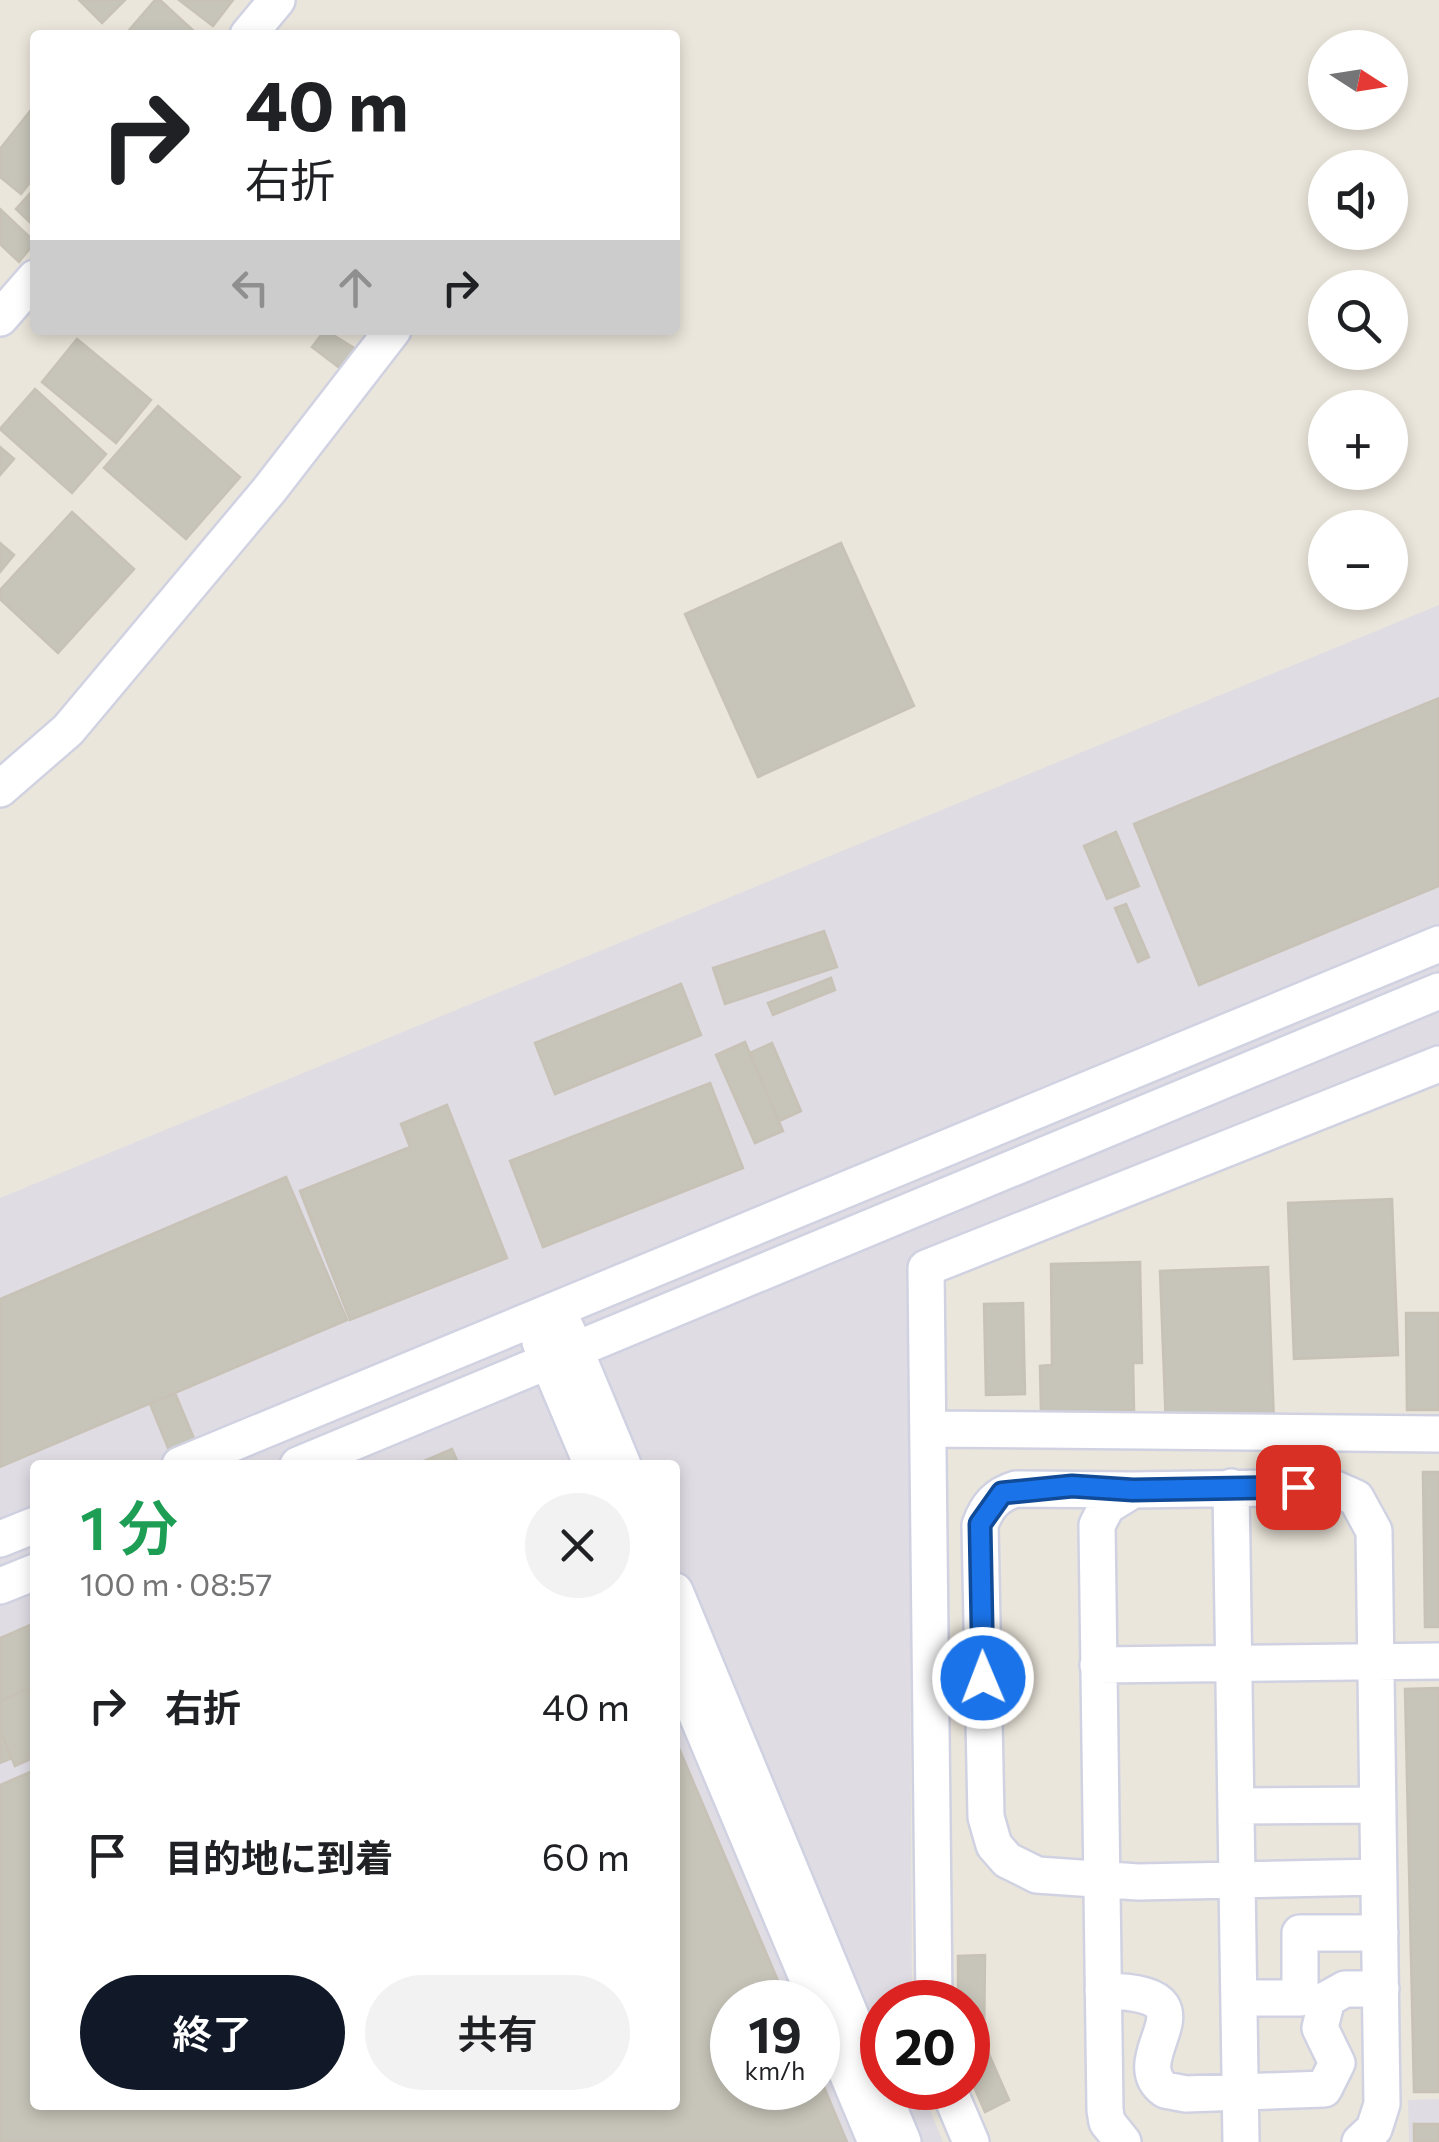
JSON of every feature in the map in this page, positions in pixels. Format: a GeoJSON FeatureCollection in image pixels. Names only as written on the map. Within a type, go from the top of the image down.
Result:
{"type":"FeatureCollection","features":[{"type":"Feature","properties":{"kind":"street"},"geometry":{"type":"LineString","coordinates":[[252,30],[277,0]]}},
{"type":"Feature","properties":{"kind":"street"},"geometry":{"type":"LineString","coordinates":[[0,318],[30,284]]}},
{"type":"Feature","properties":{"kind":"street"},"geometry":{"type":"LineString","coordinates":[[0,788],[68,730],[270,489],[389,335]]}},
{"type":"Feature","properties":{"kind":"street"},"geometry":{"type":"LineString","coordinates":[[192,1460],[1439,944]]}},
{"type":"Feature","properties":{"kind":"street"},"geometry":{"type":"LineString","coordinates":[[310,1460],[1439,991]]}},
{"type":"Feature","properties":{"kind":"street"},"geometry":{"type":"LineString","coordinates":[[934,1980],[926,1268],[1439,1064]]}},
{"type":"Feature","properties":{"kind":"street"},"geometry":{"type":"LineString","coordinates":[[544,1314],[562,1356],[620,1460]]}},
{"type":"Feature","properties":{"kind":"street"},"geometry":{"type":"LineString","coordinates":[[562,1356],[591,1460]]}},
{"type":"Feature","properties":{"kind":"street"},"geometry":{"type":"LineString","coordinates":[[930,1429],[1439,1434]]}},
{"type":"Feature","properties":{"kind":"street"},"geometry":{"type":"LineString","coordinates":[[1360,2142],[1374,2130],[1382,2104],[1380,1877],[1374,1530],[1365,1508],[1344,1490],[1331,1486],[1016,1489],[992,1502],[980,1524],[988,1829],[1007,1860],[1025,1872],[1102,1879],[1380,1877]]}},
{"type":"Feature","properties":{"kind":"street"},"geometry":{"type":"LineString","coordinates":[[1231,1487],[1241,2142]]}},
{"type":"Feature","properties":{"kind":"street"},"geometry":{"type":"LineString","coordinates":[[1123,2142],[1106,2122],[1097,1525],[1107,1506],[1133,1490]]}},
{"type":"Feature","properties":{"kind":"street"},"geometry":{"type":"LineString","coordinates":[[0,1539],[30,1527]]}},
{"type":"Feature","properties":{"kind":"street"},"geometry":{"type":"LineString","coordinates":[[0,1586],[30,1574]]}},
{"type":"Feature","properties":{"kind":"street"},"geometry":{"type":"LineString","coordinates":[[680,1603],[902,2142]]}},
{"type":"Feature","properties":{"kind":"street"},"geometry":{"type":"LineString","coordinates":[[1098,1665],[1439,1662]]}},
{"type":"Feature","properties":{"kind":"street"},"geometry":{"type":"LineString","coordinates":[[680,1675],[876,2142]]}},
{"type":"Feature","properties":{"kind":"street"},"geometry":{"type":"LineString","coordinates":[[1237,1806],[1378,1805]]}},
{"type":"Feature","properties":{"kind":"street"},"geometry":{"type":"LineString","coordinates":[[1240,1998],[1300,1998],[1300,1933],[1380,1933]]}},
{"type":"Feature","properties":{"kind":"street"},"geometry":{"type":"LineString","coordinates":[[1103,1991],[1146,1994],[1162,2006],[1166,2024],[1150,2066],[1164,2090],[1241,2094],[1324,2089],[1337,2064],[1320,2028],[1322,2008],[1337,1992],[1381,1989]]}},
{"type":"Feature","properties":{"kind":"street"},"geometry":{"type":"LineString","coordinates":[[957,2110],[971,2142]]}},
{"type":"Feature","properties":{"kind":"shaded area"},"geometry":{"type":"Polygon","coordinates":[[[1439,605],[1439,1046],[908,1262],[912,1980],[860,1980],[860,2110],[930,2110],[943,2142],[0,2142],[0,1198],[1439,605]]]}},
{"type":"Feature","properties":{"kind":"shaded area"},"geometry":{"type":"Polygon","coordinates":[[[1439,2099],[1439,2142],[1409,2142],[1408,2100],[1439,2099]]]}},
{"type":"Feature","properties":{"kind":"building"},"geometry":{"type":"Polygon","coordinates":[[[79,0],[125,0],[102,23],[79,0]]]}},
{"type":"Feature","properties":{"kind":"building"},"geometry":{"type":"Polygon","coordinates":[[[155,0],[160,0],[193,30],[129,30],[155,0]]]}},
{"type":"Feature","properties":{"kind":"building"},"geometry":{"type":"Polygon","coordinates":[[[179,0],[233,0],[213,26],[179,0]]]}},
{"type":"Feature","properties":{"kind":"building"},"geometry":{"type":"Polygon","coordinates":[[[30,111],[30,182],[21,194],[0,177],[0,149],[30,111]]]}},
{"type":"Feature","properties":{"kind":"building"},"geometry":{"type":"Polygon","coordinates":[[[30,194],[30,222],[16,209],[30,194]]]}},
{"type":"Feature","properties":{"kind":"building"},"geometry":{"type":"Polygon","coordinates":[[[0,209],[30,237],[30,248],[19,262],[0,244],[0,209]]]}},
{"type":"Feature","properties":{"kind":"building"},"geometry":{"type":"Polygon","coordinates":[[[321,335],[333,335],[356,349],[341,369],[312,347],[321,335]]]}},
{"type":"Feature","properties":{"kind":"building"},"geometry":{"type":"Polygon","coordinates":[[[77,339],[151,400],[116,443],[42,382],[77,339]]]}},
{"type":"Feature","properties":{"kind":"building"},"geometry":{"type":"Polygon","coordinates":[[[35,389],[106,454],[72,493],[0,429],[35,389]]]}},
{"type":"Feature","properties":{"kind":"building"},"geometry":{"type":"Polygon","coordinates":[[[158,406],[240,477],[186,539],[104,468],[158,406]]]}},
{"type":"Feature","properties":{"kind":"building"},"geometry":{"type":"Polygon","coordinates":[[[0,447],[14,459],[0,475],[0,447]]]}},
{"type":"Feature","properties":{"kind":"building"},"geometry":{"type":"Polygon","coordinates":[[[72,512],[134,569],[58,653],[0,599],[0,590],[72,512]]]}},
{"type":"Feature","properties":{"kind":"building"},"geometry":{"type":"Polygon","coordinates":[[[0,543],[14,555],[0,572],[0,543]]]}},
{"type":"Feature","properties":{"kind":"building"},"geometry":{"type":"Polygon","coordinates":[[[841,543],[914,706],[758,777],[685,614],[841,543]]]}},
{"type":"Feature","properties":{"kind":"building"},"geometry":{"type":"Polygon","coordinates":[[[1439,698],[1439,886],[1199,985],[1134,824],[1439,698]]]}},
{"type":"Feature","properties":{"kind":"building"},"geometry":{"type":"Polygon","coordinates":[[[1116,832],[1139,886],[1107,899],[1084,846],[1116,832]]]}},
{"type":"Feature","properties":{"kind":"building"},"geometry":{"type":"Polygon","coordinates":[[[1126,904],[1149,957],[1138,962],[1115,908],[1126,904]]]}},
{"type":"Feature","properties":{"kind":"building"},"geometry":{"type":"Polygon","coordinates":[[[824,931],[837,967],[725,1004],[713,968],[824,931]]]}},
{"type":"Feature","properties":{"kind":"building"},"geometry":{"type":"Polygon","coordinates":[[[831,978],[835,990],[773,1015],[768,1003],[831,978]]]}},
{"type":"Feature","properties":{"kind":"building"},"geometry":{"type":"Polygon","coordinates":[[[681,984],[701,1035],[555,1094],[535,1043],[681,984]]]}},
{"type":"Feature","properties":{"kind":"building"},"geometry":{"type":"Polygon","coordinates":[[[745,1042],[783,1131],[755,1143],[716,1055],[745,1042]]]}},
{"type":"Feature","properties":{"kind":"building"},"geometry":{"type":"Polygon","coordinates":[[[772,1043],[801,1111],[779,1121],[750,1053],[772,1043]]]}},
{"type":"Feature","properties":{"kind":"building"},"geometry":{"type":"Polygon","coordinates":[[[710,1083],[743,1168],[543,1247],[510,1161],[710,1083]]]}},
{"type":"Feature","properties":{"kind":"building"},"geometry":{"type":"Polygon","coordinates":[[[447,1105],[507,1258],[350,1320],[300,1191],[410,1147],[401,1124],[447,1105]]]}},
{"type":"Feature","properties":{"kind":"building"},"geometry":{"type":"Polygon","coordinates":[[[286,1177],[347,1320],[0,1467],[0,1299],[286,1177]]]}},
{"type":"Feature","properties":{"kind":"building"},"geometry":{"type":"Polygon","coordinates":[[[1392,1199],[1398,1355],[1294,1359],[1288,1203],[1392,1199]]]}},
{"type":"Feature","properties":{"kind":"building"},"geometry":{"type":"Polygon","coordinates":[[[1140,1262],[1142,1363],[1133,1363],[1134,1410],[1041,1412],[1040,1366],[1052,1365],[1051,1264],[1140,1262]]]}},
{"type":"Feature","properties":{"kind":"building"},"geometry":{"type":"Polygon","coordinates":[[[1268,1267],[1274,1423],[1166,1427],[1160,1271],[1268,1267]]]}},
{"type":"Feature","properties":{"kind":"building"},"geometry":{"type":"Polygon","coordinates":[[[1023,1303],[1025,1394],[986,1395],[984,1304],[1023,1303]]]}},
{"type":"Feature","properties":{"kind":"building"},"geometry":{"type":"Polygon","coordinates":[[[1406,1313],[1439,1313],[1439,1410],[1407,1410],[1406,1313]]]}},
{"type":"Feature","properties":{"kind":"building"},"geometry":{"type":"Polygon","coordinates":[[[175,1393],[203,1460],[173,1460],[150,1404],[175,1393]]]}},
{"type":"Feature","properties":{"kind":"building"},"geometry":{"type":"Polygon","coordinates":[[[452,1449],[457,1460],[427,1460],[452,1449]]]}},
{"type":"Feature","properties":{"kind":"building"},"geometry":{"type":"Polygon","coordinates":[[[1423,1472],[1439,1472],[1439,1627],[1425,1627],[1423,1472]]]}},
{"type":"Feature","properties":{"kind":"building"},"geometry":{"type":"Polygon","coordinates":[[[30,1625],[30,1688],[0,1701],[0,1638],[30,1625]]]}},
{"type":"Feature","properties":{"kind":"building"},"geometry":{"type":"Polygon","coordinates":[[[30,1688],[30,1759],[15,1766],[0,1730],[0,1701],[30,1688]]]}},
{"type":"Feature","properties":{"kind":"building"},"geometry":{"type":"Polygon","coordinates":[[[1439,1688],[1439,2092],[1414,2092],[1405,1689],[1439,1688]]]}},
{"type":"Feature","properties":{"kind":"building"},"geometry":{"type":"Polygon","coordinates":[[[0,1730],[12,1758],[0,1763],[0,1730]]]}},
{"type":"Feature","properties":{"kind":"building"},"geometry":{"type":"Polygon","coordinates":[[[680,1751],[778,1980],[710,1980],[710,2110],[834,2110],[847,2142],[0,2142],[0,1785],[30,1772],[30,2110],[680,2110],[680,1751]]]}},
{"type":"Feature","properties":{"kind":"building"},"geometry":{"type":"Polygon","coordinates":[[[985,1955],[985,1980],[958,1980],[958,1956],[985,1955]]]}},
{"type":"Feature","properties":{"kind":"building"},"geometry":{"type":"Polygon","coordinates":[[[990,2057],[1009,2100],[990,2110],[990,2057]]]}},
{"type":"Feature","properties":{"kind":"building"},"geometry":{"type":"Polygon","coordinates":[[[1414,2124],[1439,2124],[1439,2142],[1414,2142],[1414,2124]]]}},
{"type":"Feature","properties":{"kind":"route"},"geometry":{"type":"LineString","coordinates":[[983,1678],[980,1524],[984,1513],[1002,1493],[1072,1486],[1133,1490],[1298,1487]]}}]}
